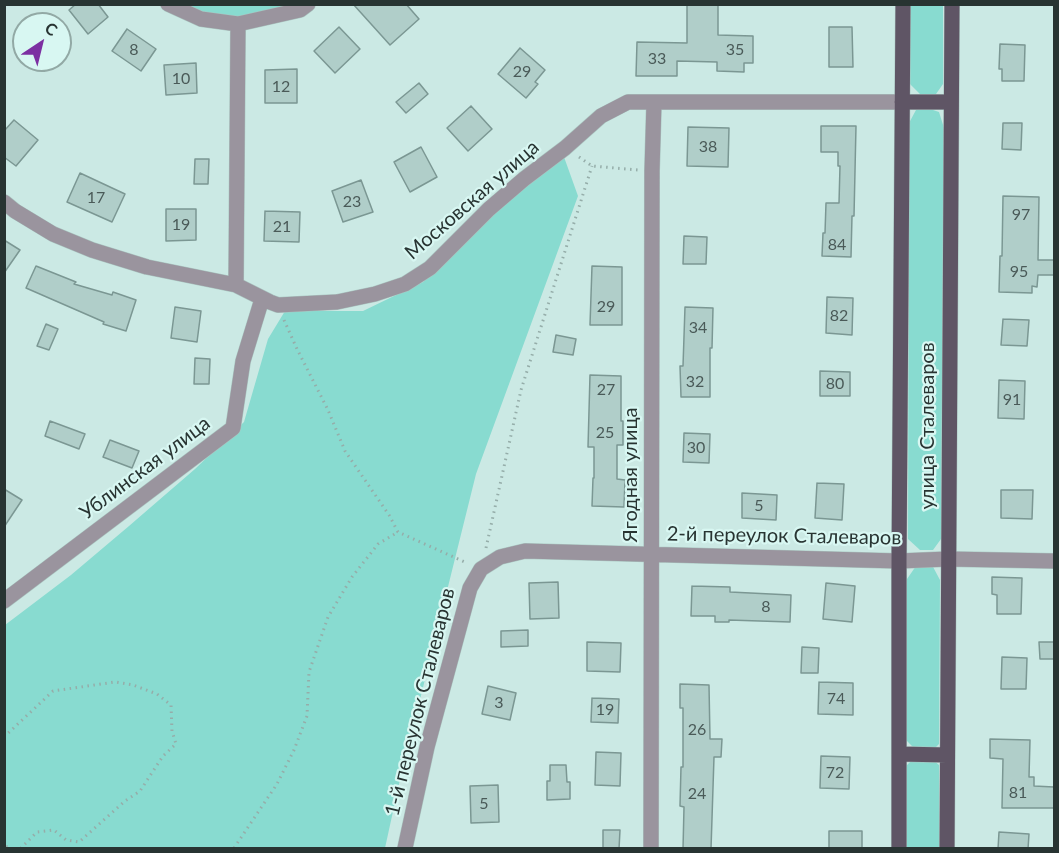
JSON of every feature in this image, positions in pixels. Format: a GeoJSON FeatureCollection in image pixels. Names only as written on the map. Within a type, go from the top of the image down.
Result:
{"type":"FeatureCollection","features":[{"type":"Feature","properties":{"kind":"main road","name":"улица Сталеваров"},"geometry":{"type":"LineString","coordinates":[[899,849],[903,4]]}},
{"type":"Feature","properties":{"kind":"main road","name":"улица Сталеваров"},"geometry":{"type":"LineString","coordinates":[[947,849],[952,4]]}},
{"type":"Feature","properties":{"kind":"main road"},"geometry":{"type":"LineString","coordinates":[[902,102],[951,102]]}},
{"type":"Feature","properties":{"kind":"main road"},"geometry":{"type":"LineString","coordinates":[[899,754],[947,755]]}},
{"type":"Feature","properties":{"kind":"street"},"geometry":{"type":"LineString","coordinates":[[168,4],[201,19],[238,24],[300,10],[308,4]]}},
{"type":"Feature","properties":{"kind":"street"},"geometry":{"type":"LineString","coordinates":[[236,285],[238,24]]}},
{"type":"Feature","properties":{"kind":"street","name":"Московская улица"},"geometry":{"type":"LineString","coordinates":[[4,202],[53,234],[92,250],[147,267],[236,285],[278,305],[337,302],[375,294],[405,284],[430,268],[489,209],[524,179],[565,148],[601,116],[628,102],[902,102]]}},
{"type":"Feature","properties":{"kind":"street","name":"Ягодная улица"},"geometry":{"type":"LineString","coordinates":[[651,849],[654,102]]}},
{"type":"Feature","properties":{"kind":"street","name":"Ублинская улица"},"geometry":{"type":"LineString","coordinates":[[4,601],[232,428],[243,361],[262,298]]}},
{"type":"Feature","properties":{"kind":"street","name":"2-й переулок Сталеваров"},"geometry":{"type":"LineString","coordinates":[[481,569],[500,557],[525,551],[899,561],[948,559],[1054,561]]}},
{"type":"Feature","properties":{"kind":"street","name":"1-й переулок Сталеваров"},"geometry":{"type":"LineString","coordinates":[[405,849],[427,747],[470,588],[481,569]]}},
{"type":"Feature","properties":{"kind":"street"},"geometry":{"type":"LineString","coordinates":[[4,580],[19,589]]}},
{"type":"Feature","properties":{"kind":"path"},"geometry":{"type":"LineString","coordinates":[[565,148],[592,166],[652,171]]}},
{"type":"Feature","properties":{"kind":"path"},"geometry":{"type":"LineString","coordinates":[[278,305],[345,451],[398,532],[481,569],[521,390],[592,166]]}},
{"type":"Feature","properties":{"kind":"path"},"geometry":{"type":"LineString","coordinates":[[234,849],[277,784],[294,750],[306,716],[309,672],[328,617],[352,577],[378,544],[398,532]]}},
{"type":"Feature","properties":{"kind":"path"},"geometry":{"type":"LineString","coordinates":[[4,737],[53,691],[116,682],[134,685],[157,694],[171,705],[172,731],[176,744],[163,756],[140,790],[79,842],[66,840],[54,830],[37,832],[21,849]]}},
{"type":"Feature","properties":{"kind":"path"},"geometry":{"type":"LineString","coordinates":[[4,840],[7,849]]}},
{"type":"Feature","properties":{"kind":"shaded area"},"geometry":{"type":"Polygon","coordinates":[[[177,5],[295,5],[257,16],[218,17],[177,5]]]}},
{"type":"Feature","properties":{"kind":"shaded area"},"geometry":{"type":"Polygon","coordinates":[[[911,5],[943,5],[943,84],[936,94],[920,94],[909,83],[911,5]]]}},
{"type":"Feature","properties":{"kind":"shaded area"},"geometry":{"type":"Polygon","coordinates":[[[927,108],[939,112],[944,128],[941,539],[933,550],[920,550],[908,539],[909,123],[916,110],[927,108]]]}},
{"type":"Feature","properties":{"kind":"shaded area"},"geometry":{"type":"Polygon","coordinates":[[[564,157],[578,196],[476,474],[385,848],[5,848],[5,625],[71,575],[129,526],[195,469],[244,422],[268,339],[285,311],[363,311],[423,282],[501,204],[564,157]]]}},
{"type":"Feature","properties":{"kind":"shaded area"},"geometry":{"type":"Polygon","coordinates":[[[932,565],[940,580],[939,744],[935,748],[913,747],[907,741],[907,579],[916,566],[932,565]]]}},
{"type":"Feature","properties":{"kind":"shaded area"},"geometry":{"type":"Polygon","coordinates":[[[913,759],[932,759],[939,765],[939,848],[907,848],[907,765],[913,759]]]}},
{"type":"Feature","properties":{"kind":"building"},"geometry":{"type":"Polygon","coordinates":[[[76,4],[98,4],[108,17],[88,34],[69,10],[76,4]]]}},
{"type":"Feature","properties":{"kind":"building"},"geometry":{"type":"Polygon","coordinates":[[[353,4],[406,4],[419,19],[390,45],[353,4]]]}},
{"type":"Feature","properties":{"kind":"building"},"geometry":{"type":"Polygon","coordinates":[[[687,4],[718,4],[718,35],[753,36],[753,63],[744,63],[744,72],[717,71],[717,62],[677,61],[677,76],[636,76],[637,42],[687,43],[687,4]]]}},
{"type":"Feature","properties":{"kind":"building"},"geometry":{"type":"Polygon","coordinates":[[[339,27],[360,49],[335,73],[314,51],[339,27]]]}},
{"type":"Feature","properties":{"kind":"building"},"geometry":{"type":"Polygon","coordinates":[[[829,27],[852,27],[853,67],[829,67],[829,27]]]}},
{"type":"Feature","properties":{"kind":"building"},"geometry":{"type":"Polygon","coordinates":[[[127,29],[156,49],[141,71],[112,51],[127,29]]]}},
{"type":"Feature","properties":{"kind":"building"},"geometry":{"type":"Polygon","coordinates":[[[1000,44],[1025,45],[1024,81],[1002,81],[1002,69],[999,69],[1000,44]]]}},
{"type":"Feature","properties":{"kind":"building"},"geometry":{"type":"Polygon","coordinates":[[[520,48],[545,70],[535,82],[538,84],[526,98],[498,74],[520,48]]]}},
{"type":"Feature","properties":{"kind":"building"},"geometry":{"type":"Polygon","coordinates":[[[196,63],[197,93],[166,95],[164,65],[196,63]]]}},
{"type":"Feature","properties":{"kind":"building"},"geometry":{"type":"Polygon","coordinates":[[[297,69],[297,103],[265,103],[265,70],[297,69]]]}},
{"type":"Feature","properties":{"kind":"building"},"geometry":{"type":"Polygon","coordinates":[[[419,83],[428,94],[406,113],[396,102],[419,83]]]}},
{"type":"Feature","properties":{"kind":"building"},"geometry":{"type":"Polygon","coordinates":[[[471,106],[492,129],[468,151],[447,128],[471,106]]]}},
{"type":"Feature","properties":{"kind":"building"},"geometry":{"type":"Polygon","coordinates":[[[14,120],[38,140],[16,166],[4,157],[4,131],[14,120]]]}},
{"type":"Feature","properties":{"kind":"building"},"geometry":{"type":"Polygon","coordinates":[[[1003,123],[1022,123],[1021,150],[1002,149],[1003,123]]]}},
{"type":"Feature","properties":{"kind":"building"},"geometry":{"type":"Polygon","coordinates":[[[821,126],[856,126],[851,257],[822,256],[826,203],[839,203],[840,166],[838,166],[838,152],[821,152],[821,126]]]}},
{"type":"Feature","properties":{"kind":"building"},"geometry":{"type":"Polygon","coordinates":[[[688,127],[729,128],[728,167],[687,166],[688,127]]]}},
{"type":"Feature","properties":{"kind":"building"},"geometry":{"type":"Polygon","coordinates":[[[421,147],[437,177],[410,192],[394,162],[421,147]]]}},
{"type":"Feature","properties":{"kind":"building"},"geometry":{"type":"Polygon","coordinates":[[[195,159],[209,159],[208,184],[194,184],[195,159]]]}},
{"type":"Feature","properties":{"kind":"building"},"geometry":{"type":"Polygon","coordinates":[[[80,173],[125,194],[112,222],[67,202],[80,173]]]}},
{"type":"Feature","properties":{"kind":"building"},"geometry":{"type":"Polygon","coordinates":[[[361,180],[373,212],[343,222],[332,191],[361,180]]]}},
{"type":"Feature","properties":{"kind":"building"},"geometry":{"type":"Polygon","coordinates":[[[1003,196],[1039,197],[1038,260],[1054,260],[1054,275],[1038,275],[1037,287],[1032,286],[1032,293],[999,292],[1003,196]]]}},
{"type":"Feature","properties":{"kind":"building"},"geometry":{"type":"Polygon","coordinates":[[[166,209],[196,209],[196,240],[166,241],[166,209]]]}},
{"type":"Feature","properties":{"kind":"building"},"geometry":{"type":"Polygon","coordinates":[[[265,211],[300,212],[299,242],[264,241],[265,211]]]}},
{"type":"Feature","properties":{"kind":"building"},"geometry":{"type":"Polygon","coordinates":[[[684,236],[707,237],[706,264],[683,264],[684,236]]]}},
{"type":"Feature","properties":{"kind":"building"},"geometry":{"type":"Polygon","coordinates":[[[4,240],[20,250],[4,273],[4,240]]]}},
{"type":"Feature","properties":{"kind":"building"},"geometry":{"type":"Polygon","coordinates":[[[36,266],[76,282],[74,284],[112,295],[113,292],[136,300],[126,331],[103,324],[104,322],[26,288],[36,266]]]}},
{"type":"Feature","properties":{"kind":"building"},"geometry":{"type":"Polygon","coordinates":[[[592,266],[622,267],[622,325],[590,325],[592,266]]]}},
{"type":"Feature","properties":{"kind":"building"},"geometry":{"type":"Polygon","coordinates":[[[827,297],[853,298],[852,335],[826,333],[827,297]]]}},
{"type":"Feature","properties":{"kind":"building"},"geometry":{"type":"Polygon","coordinates":[[[175,307],[201,311],[197,342],[171,338],[175,307]]]}},
{"type":"Feature","properties":{"kind":"building"},"geometry":{"type":"Polygon","coordinates":[[[685,307],[713,308],[710,397],[681,397],[680,366],[683,366],[685,307]]]}},
{"type":"Feature","properties":{"kind":"building"},"geometry":{"type":"Polygon","coordinates":[[[1003,319],[1029,320],[1027,346],[1001,345],[1003,319]]]}},
{"type":"Feature","properties":{"kind":"building"},"geometry":{"type":"Polygon","coordinates":[[[46,324],[58,329],[49,350],[37,346],[46,324]]]}},
{"type":"Feature","properties":{"kind":"building"},"geometry":{"type":"Polygon","coordinates":[[[556,335],[576,339],[573,355],[553,352],[556,335]]]}},
{"type":"Feature","properties":{"kind":"building"},"geometry":{"type":"Polygon","coordinates":[[[195,358],[210,359],[209,384],[194,384],[195,358]]]}},
{"type":"Feature","properties":{"kind":"building"},"geometry":{"type":"Polygon","coordinates":[[[820,371],[850,372],[850,396],[820,396],[820,371]]]}},
{"type":"Feature","properties":{"kind":"building"},"geometry":{"type":"Polygon","coordinates":[[[590,375],[621,376],[623,445],[617,445],[617,479],[625,480],[624,507],[592,506],[594,447],[588,447],[590,375]]]}},
{"type":"Feature","properties":{"kind":"building"},"geometry":{"type":"Polygon","coordinates":[[[999,380],[1025,381],[1024,419],[998,418],[999,380]]]}},
{"type":"Feature","properties":{"kind":"building"},"geometry":{"type":"Polygon","coordinates":[[[50,421],[85,434],[79,449],[45,436],[50,421]]]}},
{"type":"Feature","properties":{"kind":"building"},"geometry":{"type":"Polygon","coordinates":[[[684,433],[710,434],[709,463],[683,462],[684,433]]]}},
{"type":"Feature","properties":{"kind":"building"},"geometry":{"type":"Polygon","coordinates":[[[110,440],[139,451],[132,468],[103,457],[110,440]]]}},
{"type":"Feature","properties":{"kind":"building"},"geometry":{"type":"Polygon","coordinates":[[[817,483],[844,484],[842,520],[815,518],[817,483]]]}},
{"type":"Feature","properties":{"kind":"building"},"geometry":{"type":"Polygon","coordinates":[[[4,489],[22,500],[4,527],[4,489]]]}},
{"type":"Feature","properties":{"kind":"building"},"geometry":{"type":"Polygon","coordinates":[[[1001,490],[1033,490],[1032,519],[1001,518],[1001,490]]]}},
{"type":"Feature","properties":{"kind":"building"},"geometry":{"type":"Polygon","coordinates":[[[742,493],[777,495],[776,520],[742,518],[742,493]]]}},
{"type":"Feature","properties":{"kind":"building"},"geometry":{"type":"Polygon","coordinates":[[[992,577],[1022,578],[1021,614],[997,614],[997,595],[992,594],[992,577]]]}},
{"type":"Feature","properties":{"kind":"building"},"geometry":{"type":"Polygon","coordinates":[[[558,582],[559,618],[530,619],[529,583],[558,582]]]}},
{"type":"Feature","properties":{"kind":"building"},"geometry":{"type":"Polygon","coordinates":[[[826,583],[855,586],[852,622],[823,619],[826,583]]]}},
{"type":"Feature","properties":{"kind":"building"},"geometry":{"type":"Polygon","coordinates":[[[692,586],[730,587],[730,592],[791,595],[790,622],[729,620],[729,622],[715,622],[715,616],[691,616],[692,586]]]}},
{"type":"Feature","properties":{"kind":"building"},"geometry":{"type":"Polygon","coordinates":[[[528,630],[528,646],[501,647],[501,631],[528,630]]]}},
{"type":"Feature","properties":{"kind":"building"},"geometry":{"type":"Polygon","coordinates":[[[587,642],[621,643],[620,672],[587,671],[587,642]]]}},
{"type":"Feature","properties":{"kind":"building"},"geometry":{"type":"Polygon","coordinates":[[[1039,642],[1054,642],[1054,659],[1040,659],[1039,642]]]}},
{"type":"Feature","properties":{"kind":"building"},"geometry":{"type":"Polygon","coordinates":[[[802,647],[819,648],[818,673],[801,673],[802,647]]]}},
{"type":"Feature","properties":{"kind":"building"},"geometry":{"type":"Polygon","coordinates":[[[1002,657],[1027,658],[1026,689],[1001,689],[1002,657]]]}},
{"type":"Feature","properties":{"kind":"building"},"geometry":{"type":"Polygon","coordinates":[[[819,682],[853,683],[853,715],[818,714],[819,682]]]}},
{"type":"Feature","properties":{"kind":"building"},"geometry":{"type":"Polygon","coordinates":[[[680,684],[709,685],[710,739],[722,739],[721,757],[714,757],[711,849],[683,849],[684,807],[680,806],[681,767],[683,767],[683,708],[680,708],[680,684]]]}},
{"type":"Feature","properties":{"kind":"building"},"geometry":{"type":"Polygon","coordinates":[[[488,686],[516,693],[510,720],[482,714],[488,686]]]}},
{"type":"Feature","properties":{"kind":"building"},"geometry":{"type":"Polygon","coordinates":[[[592,698],[619,699],[618,723],[591,722],[592,698]]]}},
{"type":"Feature","properties":{"kind":"building"},"geometry":{"type":"Polygon","coordinates":[[[990,739],[1030,740],[1029,777],[1034,777],[1034,786],[1054,787],[1054,808],[1002,808],[1003,759],[990,758],[990,739]]]}},
{"type":"Feature","properties":{"kind":"building"},"geometry":{"type":"Polygon","coordinates":[[[596,752],[621,753],[620,786],[595,785],[596,752]]]}},
{"type":"Feature","properties":{"kind":"building"},"geometry":{"type":"Polygon","coordinates":[[[821,756],[850,757],[849,789],[820,788],[821,756]]]}},
{"type":"Feature","properties":{"kind":"building"},"geometry":{"type":"Polygon","coordinates":[[[550,765],[566,765],[567,782],[570,782],[570,799],[547,800],[550,765]]]}},
{"type":"Feature","properties":{"kind":"building"},"geometry":{"type":"Polygon","coordinates":[[[498,785],[499,822],[471,823],[470,786],[498,785]]]}},
{"type":"Feature","properties":{"kind":"building"},"geometry":{"type":"Polygon","coordinates":[[[603,830],[620,830],[619,849],[603,849],[603,830]]]}},
{"type":"Feature","properties":{"kind":"building"},"geometry":{"type":"Polygon","coordinates":[[[829,831],[862,831],[862,849],[829,849],[829,831]]]}},
{"type":"Feature","properties":{"kind":"building"},"geometry":{"type":"Polygon","coordinates":[[[999,832],[1029,834],[1028,849],[998,849],[999,832]]]}}]}
